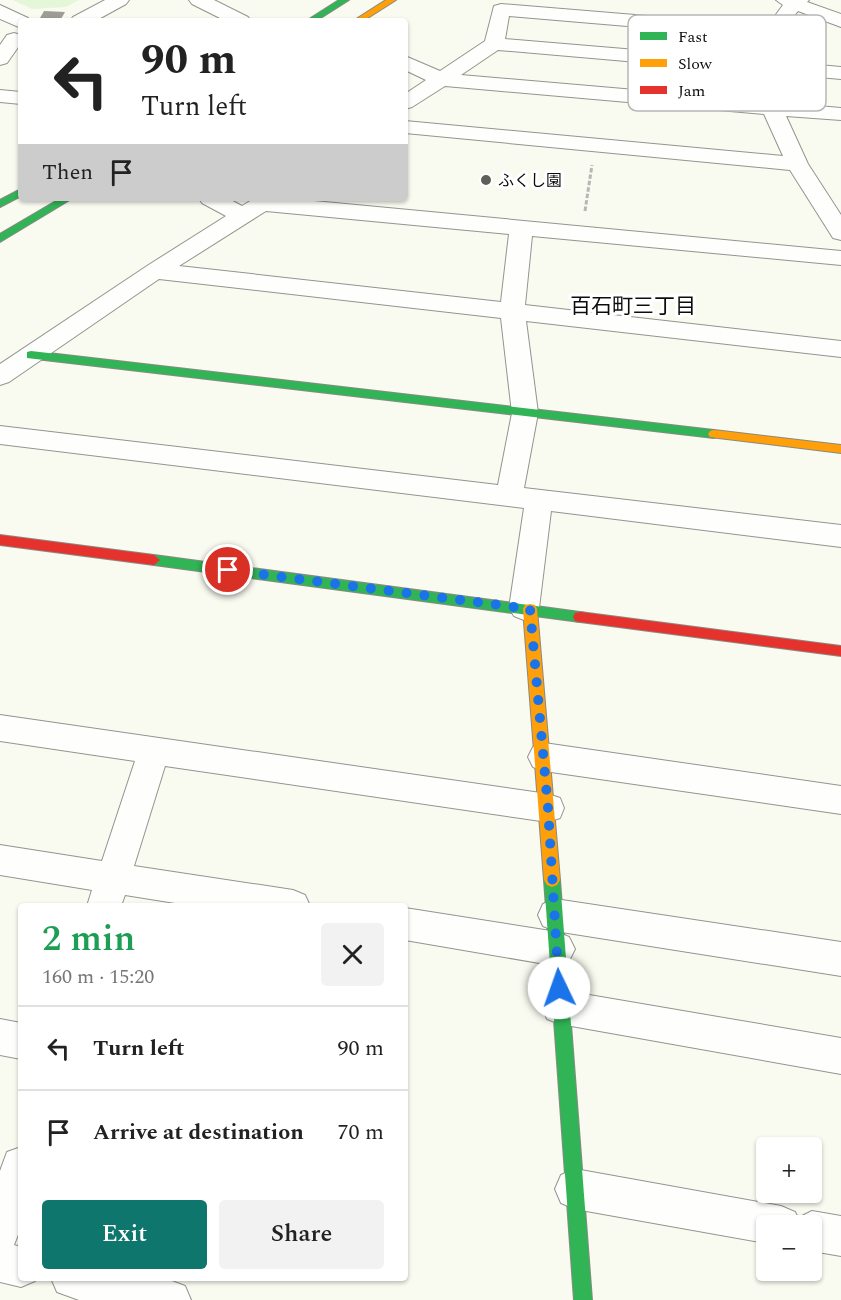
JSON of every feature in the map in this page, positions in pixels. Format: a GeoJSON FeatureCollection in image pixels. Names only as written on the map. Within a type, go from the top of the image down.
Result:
{"type":"FeatureCollection","features":[{"type":"Feature","properties":{"kind":"main road"},"geometry":{"type":"LineString","coordinates":[[315,18],[345,0]]}},
{"type":"Feature","properties":{"kind":"main road"},"geometry":{"type":"LineString","coordinates":[[362,18],[392,0]]}},
{"type":"Feature","properties":{"kind":"main road"},"geometry":{"type":"LineString","coordinates":[[0,204],[18,194]]}},
{"type":"Feature","properties":{"kind":"main road"},"geometry":{"type":"LineString","coordinates":[[0,239],[63,201]]}},
{"type":"Feature","properties":{"kind":"main road"},"geometry":{"type":"LineString","coordinates":[[31,355],[841,449]]}},
{"type":"Feature","properties":{"kind":"main road"},"geometry":{"type":"LineString","coordinates":[[0,540],[841,651]]}},
{"type":"Feature","properties":{"kind":"main road"},"geometry":{"type":"LineString","coordinates":[[527,609],[544,757],[560,1007],[583,1300]]}},
{"type":"Feature","properties":{"kind":"street"},"geometry":{"type":"LineString","coordinates":[[86,18],[120,0]]}},
{"type":"Feature","properties":{"kind":"street"},"geometry":{"type":"LineString","coordinates":[[199,0],[235,18]]}},
{"type":"Feature","properties":{"kind":"street"},"geometry":{"type":"LineString","coordinates":[[783,15],[793,1],[841,21]]}},
{"type":"Feature","properties":{"kind":"street"},"geometry":{"type":"LineString","coordinates":[[494,44],[501,10],[621,10],[647,15]]}},
{"type":"Feature","properties":{"kind":"street"},"geometry":{"type":"LineString","coordinates":[[610,93],[621,10]]}},
{"type":"Feature","properties":{"kind":"street"},"geometry":{"type":"LineString","coordinates":[[0,11],[14,34],[0,59]]}},
{"type":"Feature","properties":{"kind":"street"},"geometry":{"type":"LineString","coordinates":[[408,101],[494,44],[628,55]]}},
{"type":"Feature","properties":{"kind":"street"},"geometry":{"type":"LineString","coordinates":[[408,63],[441,79],[628,95]]}},
{"type":"Feature","properties":{"kind":"street"},"geometry":{"type":"LineString","coordinates":[[826,72],[841,73]]}},
{"type":"Feature","properties":{"kind":"street"},"geometry":{"type":"LineString","coordinates":[[774,111],[797,164],[841,233]]}},
{"type":"Feature","properties":{"kind":"street"},"geometry":{"type":"LineString","coordinates":[[800,111],[841,114]]}},
{"type":"Feature","properties":{"kind":"street"},"geometry":{"type":"LineString","coordinates":[[408,127],[797,164]]}},
{"type":"Feature","properties":{"kind":"street"},"geometry":{"type":"LineString","coordinates":[[228,201],[259,206],[841,258]]}},
{"type":"Feature","properties":{"kind":"street"},"geometry":{"type":"LineString","coordinates":[[0,376],[155,271],[259,206]]}},
{"type":"Feature","properties":{"kind":"street"},"geometry":{"type":"LineString","coordinates":[[509,496],[525,413],[512,310],[521,229]]}},
{"type":"Feature","properties":{"kind":"street"},"geometry":{"type":"LineString","coordinates":[[155,271],[841,348]]}},
{"type":"Feature","properties":{"kind":"street"},"geometry":{"type":"LineString","coordinates":[[0,435],[841,536]]}},
{"type":"Feature","properties":{"kind":"street"},"geometry":{"type":"LineString","coordinates":[[527,609],[539,499]]}},
{"type":"Feature","properties":{"kind":"street"},"geometry":{"type":"LineString","coordinates":[[0,728],[548,808]]}},
{"type":"Feature","properties":{"kind":"street"},"geometry":{"type":"LineString","coordinates":[[109,891],[154,750]]}},
{"type":"Feature","properties":{"kind":"street"},"geometry":{"type":"LineString","coordinates":[[544,757],[841,800]]}},
{"type":"Feature","properties":{"kind":"street"},"geometry":{"type":"LineString","coordinates":[[0,860],[109,891],[256,903]]}},
{"type":"Feature","properties":{"kind":"street"},"geometry":{"type":"LineString","coordinates":[[555,915],[841,959]]}},
{"type":"Feature","properties":{"kind":"street"},"geometry":{"type":"LineString","coordinates":[[408,924],[557,949]]}},
{"type":"Feature","properties":{"kind":"street"},"geometry":{"type":"LineString","coordinates":[[560,1007],[841,1056]]}},
{"type":"Feature","properties":{"kind":"street"},"geometry":{"type":"LineString","coordinates":[[0,1037],[18,1040]]}},
{"type":"Feature","properties":{"kind":"street"},"geometry":{"type":"LineString","coordinates":[[0,1231],[13,1171]]}},
{"type":"Feature","properties":{"kind":"street"},"geometry":{"type":"LineString","coordinates":[[575,1189],[756,1222]]}},
{"type":"Feature","properties":{"kind":"street"},"geometry":{"type":"LineString","coordinates":[[822,1233],[841,1236]]}},
{"type":"Feature","properties":{"kind":"street"},"geometry":{"type":"LineString","coordinates":[[0,1262],[18,1266]]}},
{"type":"Feature","properties":{"kind":"street"},"geometry":{"type":"LineString","coordinates":[[85,1281],[171,1300]]}},
{"type":"Feature","properties":{"kind":"green space"},"geometry":{"type":"Polygon","coordinates":[[[13,0],[79,0],[66,7],[32,9],[13,0]]]}},
{"type":"Feature","properties":{"kind":"building"},"geometry":{"type":"Polygon","coordinates":[[[44,11],[65,12],[62,18],[40,18],[44,11]]]}},
{"type":"Feature","properties":{"kind":"traffic: fast"},"geometry":{"type":"LineString","coordinates":[[315,18],[345,0]]}},
{"type":"Feature","properties":{"kind":"traffic: fast"},"geometry":{"type":"LineString","coordinates":[[0,204],[18,194]]}},
{"type":"Feature","properties":{"kind":"traffic: fast"},"geometry":{"type":"LineString","coordinates":[[0,239],[63,201]]}},
{"type":"Feature","properties":{"kind":"traffic: fast"},"geometry":{"type":"LineString","coordinates":[[31,355],[714,434]]}},
{"type":"Feature","properties":{"kind":"traffic: fast"},"geometry":{"type":"LineString","coordinates":[[154,560],[580,617]]}},
{"type":"Feature","properties":{"kind":"traffic: fast"},"geometry":{"type":"LineString","coordinates":[[552,880],[583,1300]]}},
{"type":"Feature","properties":{"kind":"traffic: slow"},"geometry":{"type":"LineString","coordinates":[[362,18],[392,0]]}},
{"type":"Feature","properties":{"kind":"traffic: slow"},"geometry":{"type":"LineString","coordinates":[[714,434],[841,449]]}},
{"type":"Feature","properties":{"kind":"traffic: slow"},"geometry":{"type":"LineString","coordinates":[[530,609],[552,880]]}},
{"type":"Feature","properties":{"kind":"traffic: jam"},"geometry":{"type":"LineString","coordinates":[[0,540],[154,560]]}},
{"type":"Feature","properties":{"kind":"traffic: jam"},"geometry":{"type":"LineString","coordinates":[[580,617],[841,651]]}},
{"type":"Feature","properties":{"kind":"place","name":"ふくし園"},"geometry":{"type":"Point","coordinates":[486,180]}},
{"type":"Feature","properties":{"kind":"district","name":"百石町三丁目"},"geometry":{"type":"Point","coordinates":[633,306]}},
{"type":"Feature","properties":{"kind":"route"},"geometry":{"type":"LineString","coordinates":[[228,570],[530,609],[548,808],[559,988]]}}]}
